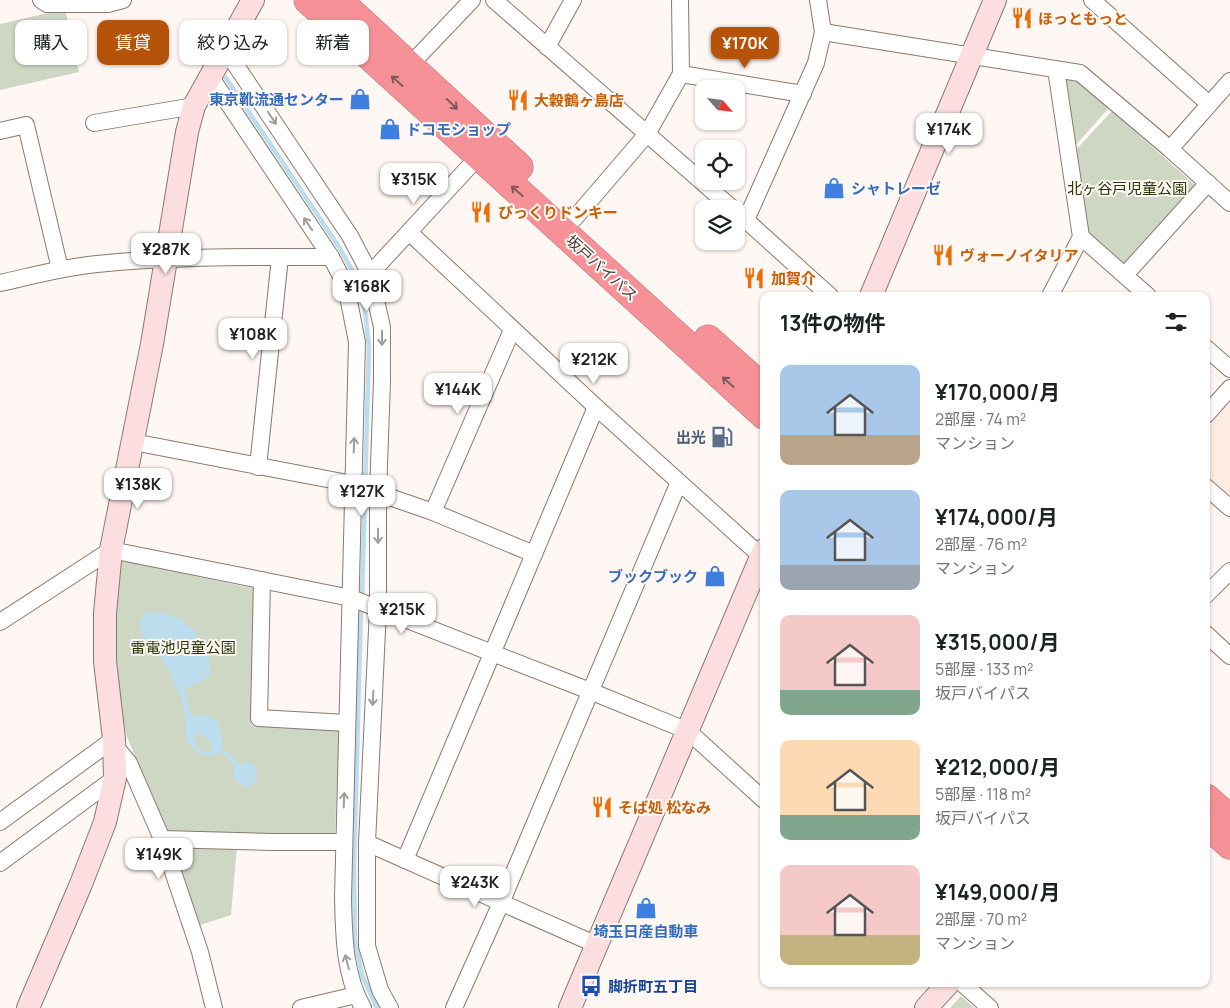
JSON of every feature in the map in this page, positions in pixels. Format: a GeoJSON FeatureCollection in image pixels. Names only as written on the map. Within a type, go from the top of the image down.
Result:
{"type":"FeatureCollection","features":[{"type":"Feature","properties":{"kind":"highway","name":"坂戸バイパス"},"geometry":{"type":"LineString","coordinates":[[308,0],[760,411]]}},
{"type":"Feature","properties":{"kind":"highway","name":"坂戸バイパス"},"geometry":{"type":"LineString","coordinates":[[338,0],[574,218],[760,385]]}},
{"type":"Feature","properties":{"kind":"highway"},"geometry":{"type":"LineString","coordinates":[[1210,802],[1230,819]]}},
{"type":"Feature","properties":{"kind":"highway"},"geometry":{"type":"LineString","coordinates":[[1210,827],[1230,845]]}},
{"type":"Feature","properties":{"kind":"street"},"geometry":{"type":"LineString","coordinates":[[41,0],[47,4],[108,4],[123,0]]}},
{"type":"Feature","properties":{"kind":"street"},"geometry":{"type":"LineString","coordinates":[[242,20],[253,0]]}},
{"type":"Feature","properties":{"kind":"street"},"geometry":{"type":"LineString","coordinates":[[410,65],[472,0]]}},
{"type":"Feature","properties":{"kind":"street"},"geometry":{"type":"LineString","coordinates":[[494,0],[723,200]]}},
{"type":"Feature","properties":{"kind":"street"},"geometry":{"type":"LineString","coordinates":[[547,47],[573,0]]}},
{"type":"Feature","properties":{"kind":"street"},"geometry":{"type":"LineString","coordinates":[[574,218],[647,134],[681,74],[680,0]]}},
{"type":"Feature","properties":{"kind":"street"},"geometry":{"type":"LineString","coordinates":[[745,208],[803,94],[816,64],[823,32],[818,0]]}},
{"type":"Feature","properties":{"kind":"street"},"geometry":{"type":"LineString","coordinates":[[873,292],[995,0]]}},
{"type":"Feature","properties":{"kind":"street"},"geometry":{"type":"LineString","coordinates":[[1092,0],[1209,104]]}},
{"type":"Feature","properties":{"kind":"street"},"geometry":{"type":"LineString","coordinates":[[823,32],[1080,73],[1170,149],[1230,203]]}},
{"type":"Feature","properties":{"kind":"street"},"geometry":{"type":"LineString","coordinates":[[28,1008],[81,884],[105,822],[114,778],[115,742],[105,661],[105,613],[111,550],[152,344],[187,132],[194,106],[216,65]]}},
{"type":"Feature","properties":{"kind":"street"},"geometry":{"type":"LineString","coordinates":[[236,65],[350,236],[370,274],[382,327],[378,493],[378,609],[367,843],[367,946],[380,990],[390,1008]]}},
{"type":"Feature","properties":{"kind":"street"},"geometry":{"type":"LineString","coordinates":[[1052,292],[1081,237],[1056,69]]}},
{"type":"Feature","properties":{"kind":"street"},"geometry":{"type":"LineString","coordinates":[[681,74],[803,94]]}},
{"type":"Feature","properties":{"kind":"street"},"geometry":{"type":"LineString","coordinates":[[210,76],[330,257],[346,286],[357,342],[343,898],[345,954],[360,1002],[301,1008]]}},
{"type":"Feature","properties":{"kind":"street"},"geometry":{"type":"LineString","coordinates":[[1170,149],[1230,82]]}},
{"type":"Feature","properties":{"kind":"street"},"geometry":{"type":"LineString","coordinates":[[94,123],[194,106]]}},
{"type":"Feature","properties":{"kind":"street"},"geometry":{"type":"LineString","coordinates":[[0,131],[26,126],[60,270]]}},
{"type":"Feature","properties":{"kind":"street"},"geometry":{"type":"LineString","coordinates":[[370,274],[410,233],[479,156]]}},
{"type":"Feature","properties":{"kind":"street"},"geometry":{"type":"LineString","coordinates":[[1125,275],[1208,183]]}},
{"type":"Feature","properties":{"kind":"street"},"geometry":{"type":"LineString","coordinates":[[745,220],[826,292]]}},
{"type":"Feature","properties":{"kind":"street"},"geometry":{"type":"LineString","coordinates":[[410,233],[596,407],[760,551]]}},
{"type":"Feature","properties":{"kind":"street"},"geometry":{"type":"LineString","coordinates":[[1081,237],[1144,292]]}},
{"type":"Feature","properties":{"kind":"street"},"geometry":{"type":"LineString","coordinates":[[258,467],[280,257]]}},
{"type":"Feature","properties":{"kind":"street"},"geometry":{"type":"LineString","coordinates":[[0,283],[97,264],[166,259],[330,257]]}},
{"type":"Feature","properties":{"kind":"street"},"geometry":{"type":"LineString","coordinates":[[433,512],[512,330]]}},
{"type":"Feature","properties":{"kind":"street"},"geometry":{"type":"LineString","coordinates":[[1210,352],[1230,369]]}},
{"type":"Feature","properties":{"kind":"street"},"geometry":{"type":"LineString","coordinates":[[1210,410],[1230,388]]}},
{"type":"Feature","properties":{"kind":"street"},"geometry":{"type":"LineString","coordinates":[[405,860],[596,407]]}},
{"type":"Feature","properties":{"kind":"street"},"geometry":{"type":"LineString","coordinates":[[133,442],[353,484]]}},
{"type":"Feature","properties":{"kind":"street"},"geometry":{"type":"LineString","coordinates":[[454,1008],[501,903],[679,482]]}},
{"type":"Feature","properties":{"kind":"street"},"geometry":{"type":"LineString","coordinates":[[378,493],[433,512],[534,554]]}},
{"type":"Feature","properties":{"kind":"street"},"geometry":{"type":"LineString","coordinates":[[1210,493],[1230,508]]}},
{"type":"Feature","properties":{"kind":"street"},"geometry":{"type":"LineString","coordinates":[[0,622],[111,550],[351,598],[688,731],[760,796]]}},
{"type":"Feature","properties":{"kind":"street"},"geometry":{"type":"LineString","coordinates":[[570,1008],[760,558]]}},
{"type":"Feature","properties":{"kind":"street"},"geometry":{"type":"LineString","coordinates":[[1210,591],[1230,571]]}},
{"type":"Feature","properties":{"kind":"street"},"geometry":{"type":"LineString","coordinates":[[262,580],[259,718],[347,723]]}},
{"type":"Feature","properties":{"kind":"street"},"geometry":{"type":"LineString","coordinates":[[1210,638],[1230,656]]}},
{"type":"Feature","properties":{"kind":"street"},"geometry":{"type":"LineString","coordinates":[[0,822],[115,742]]}},
{"type":"Feature","properties":{"kind":"street"},"geometry":{"type":"LineString","coordinates":[[115,742],[129,763],[162,839],[200,952],[214,1008]]}},
{"type":"Feature","properties":{"kind":"street"},"geometry":{"type":"LineString","coordinates":[[0,863],[114,778]]}},
{"type":"Feature","properties":{"kind":"street"},"geometry":{"type":"LineString","coordinates":[[162,839],[343,842]]}},
{"type":"Feature","properties":{"kind":"street"},"geometry":{"type":"LineString","coordinates":[[367,843],[597,946]]}},
{"type":"Feature","properties":{"kind":"street"},"geometry":{"type":"LineString","coordinates":[[926,1008],[945,987]]}},
{"type":"Feature","properties":{"kind":"street"},"geometry":{"type":"LineString","coordinates":[[966,987],[990,1008]]}},
{"type":"Feature","properties":{"kind":"shaded area"},"geometry":{"type":"Polygon","coordinates":[[[1230,403],[1230,498],[1210,480],[1210,426],[1230,403]]]}},
{"type":"Feature","properties":{"kind":"green space"},"geometry":{"type":"Polygon","coordinates":[[[65,9],[67,20],[17,20],[65,9]]]}},
{"type":"Feature","properties":{"kind":"green space"},"geometry":{"type":"Polygon","coordinates":[[[15,21],[15,65],[77,65],[79,72],[0,90],[0,24],[15,21]]]}},
{"type":"Feature","properties":{"kind":"green space"},"geometry":{"type":"Polygon","coordinates":[[[1068,79],[1077,80],[1108,109],[1072,149],[1063,83],[1068,79]]]}},
{"type":"Feature","properties":{"kind":"green space","name":"北ヶ谷戸児童公園"},"geometry":{"type":"Polygon","coordinates":[[[1112,111],[1195,185],[1123,264],[1087,231],[1073,153],[1112,111]]]}},
{"type":"Feature","properties":{"kind":"green space","name":"雷電池児童公園"},"geometry":{"type":"Polygon","coordinates":[[[120,560],[256,589],[252,725],[339,730],[335,835],[165,833],[126,734],[112,665],[120,560]]]}},
{"type":"Feature","properties":{"kind":"green space"},"geometry":{"type":"Polygon","coordinates":[[[173,845],[237,847],[231,915],[197,926],[170,851],[173,845]]]}},
{"type":"Feature","properties":{"kind":"green space"},"geometry":{"type":"Polygon","coordinates":[[[961,996],[974,1008],[950,1008],[961,996]]]}},
{"type":"Feature","properties":{"kind":"water"},"geometry":{"type":"Polygon","coordinates":[[[159,612],[176,617],[194,630],[209,651],[210,673],[201,682],[184,688],[191,716],[208,716],[218,722],[223,740],[221,749],[232,754],[237,764],[248,762],[257,771],[255,782],[251,785],[240,785],[234,779],[234,769],[229,757],[218,752],[213,755],[204,756],[196,751],[186,740],[186,721],[182,698],[168,667],[142,637],[140,621],[146,613],[159,612]],[[196,733],[194,737],[197,745],[202,751],[208,753],[212,745],[209,740],[206,736],[196,733]]]}},
{"type":"Feature","properties":{"kind":"waterway"},"geometry":{"type":"LineString","coordinates":[[226,78],[339,247],[355,275],[365,310],[369,347],[362,598]]}},
{"type":"Feature","properties":{"kind":"waterway"},"geometry":{"type":"LineString","coordinates":[[361,606],[354,867],[355,940],[362,975],[377,1008]]}},
{"type":"Feature","properties":{"kind":"place","name":"ほっともっと"},"geometry":{"type":"Point","coordinates":[1022,18]}},
{"type":"Feature","properties":{"kind":"place","name":"東京靴流通センター"},"geometry":{"type":"Point","coordinates":[360,99]}},
{"type":"Feature","properties":{"kind":"place","name":"大穀鶴ヶ島店"},"geometry":{"type":"Point","coordinates":[518,100]}},
{"type":"Feature","properties":{"kind":"place","name":"ドコモショップ"},"geometry":{"type":"Point","coordinates":[390,129]}},
{"type":"Feature","properties":{"kind":"place","name":"シャトレーゼ"},"geometry":{"type":"Point","coordinates":[834,188]}},
{"type":"Feature","properties":{"kind":"place","name":"びっくりドンキー"},"geometry":{"type":"Point","coordinates":[481,212]}},
{"type":"Feature","properties":{"kind":"place","name":"ヴォーノイタリア"},"geometry":{"type":"Point","coordinates":[943,255]}},
{"type":"Feature","properties":{"kind":"place","name":"加賀介"},"geometry":{"type":"Point","coordinates":[754,278]}},
{"type":"Feature","properties":{"kind":"place","name":"出光"},"geometry":{"type":"Point","coordinates":[722,437]}},
{"type":"Feature","properties":{"kind":"place","name":"ブックブック"},"geometry":{"type":"Point","coordinates":[715,576]}},
{"type":"Feature","properties":{"kind":"place","name":"そば処 松なみ"},"geometry":{"type":"Point","coordinates":[602,807]}},
{"type":"Feature","properties":{"kind":"place","name":"埼玉日産自動車"},"geometry":{"type":"Point","coordinates":[646,908]}},
{"type":"Feature","properties":{"kind":"place","name":"脚折町五丁目"},"geometry":{"type":"Point","coordinates":[591,986]}}]}
